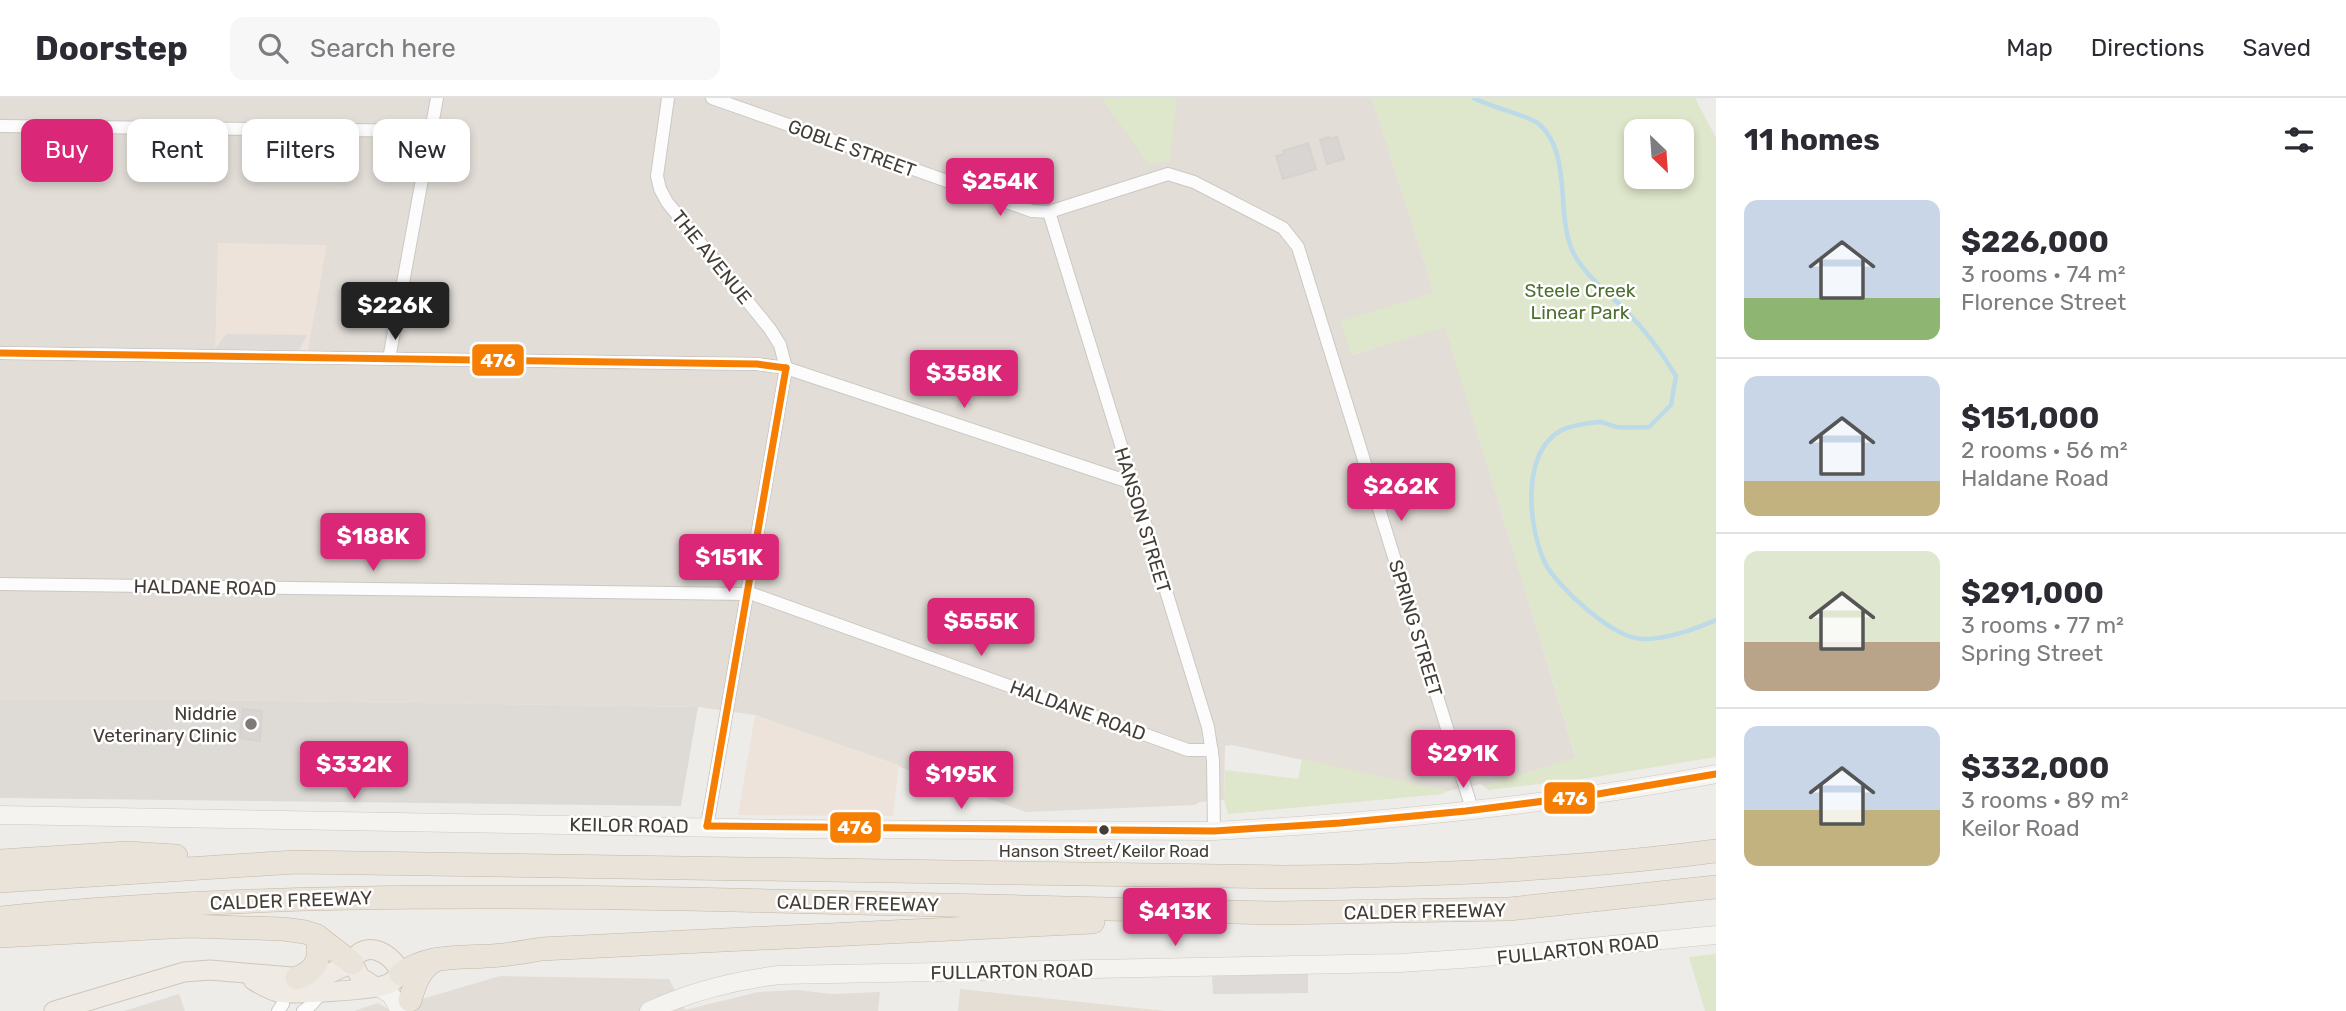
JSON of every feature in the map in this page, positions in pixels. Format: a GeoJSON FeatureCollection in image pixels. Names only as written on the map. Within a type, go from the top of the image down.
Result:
{"type":"FeatureCollection","features":[{"type":"Feature","properties":{"kind":"highway"},"geometry":{"type":"LineString","coordinates":[[1543,868],[1672,848],[1716,838]]}},
{"type":"Feature","properties":{"kind":"highway","name":"CALDER FREEWAY"},"geometry":{"type":"LineString","coordinates":[[0,881],[295,862],[1281,877],[1408,876],[1543,868],[1716,851]]}},
{"type":"Feature","properties":{"kind":"highway"},"geometry":{"type":"LineString","coordinates":[[0,861],[127,853],[295,862]]}},
{"type":"Feature","properties":{"kind":"highway","name":"CALDER FREEWAY"},"geometry":{"type":"LineString","coordinates":[[0,918],[216,902],[399,897],[783,901],[1277,913],[1509,909],[1716,887]]}},
{"type":"Feature","properties":{"kind":"highway"},"geometry":{"type":"LineString","coordinates":[[1509,909],[1627,907],[1716,899]]}},
{"type":"Feature","properties":{"kind":"highway"},"geometry":{"type":"LineString","coordinates":[[401,974],[417,964],[438,958],[565,948],[1277,913]]}},
{"type":"Feature","properties":{"kind":"highway"},"geometry":{"type":"LineString","coordinates":[[0,936],[154,927],[219,926],[294,930],[317,936],[352,963]]}},
{"type":"Feature","properties":{"kind":"highway"},"geometry":{"type":"LineString","coordinates":[[285,994],[317,964],[317,936]]}},
{"type":"Feature","properties":{"kind":"highway"},"geometry":{"type":"LineString","coordinates":[[407,1007],[423,970],[438,958]]}},
{"type":"Feature","properties":{"kind":"main road","name":"KEILOR ROAD"},"geometry":{"type":"LineString","coordinates":[[0,815],[785,829],[1214,831],[1281,828],[1472,809],[1617,792],[1716,774]]}},
{"type":"Feature","properties":{"kind":"main road","name":"FULLARTON ROAD"},"geometry":{"type":"LineString","coordinates":[[649,1011],[714,985],[779,975],[1413,962],[1716,935]]}},
{"type":"Feature","properties":{"kind":"main road"},"geometry":{"type":"LineString","coordinates":[[285,994],[352,963],[359,953],[368,950],[380,951],[393,960],[401,974],[407,1007]]}},
{"type":"Feature","properties":{"kind":"main road"},"geometry":{"type":"LineString","coordinates":[[352,963],[360,977],[407,1007]]}},
{"type":"Feature","properties":{"kind":"main road"},"geometry":{"type":"LineString","coordinates":[[65,1009],[184,972],[210,970],[243,975],[285,994],[376,986],[390,983],[401,974]]}},
{"type":"Feature","properties":{"kind":"street"},"geometry":{"type":"LineString","coordinates":[[434,119],[437,98]]}},
{"type":"Feature","properties":{"kind":"street","name":"THE AVENUE"},"geometry":{"type":"LineString","coordinates":[[668,98],[658,164],[660,189],[667,202],[770,328],[780,345],[786,368]]}},
{"type":"Feature","properties":{"kind":"street","name":"GOBLE STREET"},"geometry":{"type":"LineString","coordinates":[[712,98],[1032,211],[1049,212],[1168,174],[1194,182],[1283,228],[1298,247]]}},
{"type":"Feature","properties":{"kind":"street"},"geometry":{"type":"LineString","coordinates":[[0,126],[373,130]]}},
{"type":"Feature","properties":{"kind":"street"},"geometry":{"type":"LineString","coordinates":[[389,359],[422,182]]}},
{"type":"Feature","properties":{"kind":"street","name":"HANSON STREET"},"geometry":{"type":"LineString","coordinates":[[1049,212],[1208,727],[1212,750],[1214,831]]}},
{"type":"Feature","properties":{"kind":"street","name":"SPRING STREET"},"geometry":{"type":"LineString","coordinates":[[1298,247],[1472,809]]}},
{"type":"Feature","properties":{"kind":"street"},"geometry":{"type":"LineString","coordinates":[[0,354],[757,364],[786,368],[1132,484]]}},
{"type":"Feature","properties":{"kind":"street"},"geometry":{"type":"LineString","coordinates":[[706,826],[786,368]]}},
{"type":"Feature","properties":{"kind":"street","name":"HALDANE ROAD"},"geometry":{"type":"LineString","coordinates":[[0,584],[746,593],[1188,750],[1212,750]]}},
{"type":"Feature","properties":{"kind":"street"},"geometry":{"type":"LineString","coordinates":[[303,1011],[323,991]]}},
{"type":"Feature","properties":{"kind":"shaded area"},"geometry":{"type":"Polygon","coordinates":[[[0,98],[1372,98],[1434,293],[1341,322],[1352,355],[1445,326],[1576,758],[1484,786],[1480,784],[1448,791],[1232,745],[1225,746],[1224,800],[1199,802],[1195,805],[1026,812],[755,715],[698,707],[0,700],[0,98]]]}},
{"type":"Feature","properties":{"kind":"shaded area"},"geometry":{"type":"Polygon","coordinates":[[[218,243],[327,245],[308,350],[215,349],[218,243]]]}},
{"type":"Feature","properties":{"kind":"shaded area"},"geometry":{"type":"Polygon","coordinates":[[[226,334],[307,335],[299,350],[215,349],[226,334]]]}},
{"type":"Feature","properties":{"kind":"shaded area"},"geometry":{"type":"Polygon","coordinates":[[[0,700],[698,707],[681,806],[0,798],[0,700]]]}},
{"type":"Feature","properties":{"kind":"shaded area"},"geometry":{"type":"Polygon","coordinates":[[[755,715],[899,765],[893,816],[738,815],[755,715]]]}},
{"type":"Feature","properties":{"kind":"shaded area"},"geometry":{"type":"Polygon","coordinates":[[[1308,974],[1308,993],[1213,994],[1212,976],[1308,974]]]}},
{"type":"Feature","properties":{"kind":"shaded area"},"geometry":{"type":"Polygon","coordinates":[[[500,976],[669,979],[685,1010],[758,992],[880,992],[878,1011],[354,1011],[378,1003],[388,1009],[500,976]]]}},
{"type":"Feature","properties":{"kind":"shaded area"},"geometry":{"type":"Polygon","coordinates":[[[960,989],[1165,1011],[958,1011],[960,989]]]}},
{"type":"Feature","properties":{"kind":"shaded area"},"geometry":{"type":"Polygon","coordinates":[[[179,994],[185,1011],[124,1011],[179,994]]]}},
{"type":"Feature","properties":{"kind":"green space"},"geometry":{"type":"Polygon","coordinates":[[[1101,98],[1177,98],[1170,161],[1149,165],[1101,98]]]}},
{"type":"Feature","properties":{"kind":"green space","name":"Steele Creek Linear Park"},"geometry":{"type":"Polygon","coordinates":[[[1372,98],[1695,98],[1716,138],[1716,757],[1583,779],[1488,790],[1484,786],[1576,757],[1445,327],[1351,355],[1341,321],[1434,293],[1372,98]]]}},
{"type":"Feature","properties":{"kind":"green space"},"geometry":{"type":"Polygon","coordinates":[[[1302,759],[1448,791],[1442,794],[1228,814],[1224,800],[1225,770],[1298,779],[1302,759]]]}},
{"type":"Feature","properties":{"kind":"green space"},"geometry":{"type":"Polygon","coordinates":[[[1716,954],[1716,1011],[1705,1011],[1689,957],[1716,954]]]}},
{"type":"Feature","properties":{"kind":"building"},"geometry":{"type":"Polygon","coordinates":[[[1337,137],[1344,159],[1327,164],[1320,140],[1337,137]]]}},
{"type":"Feature","properties":{"kind":"building"},"geometry":{"type":"Polygon","coordinates":[[[1308,143],[1316,169],[1283,179],[1276,156],[1308,143]]]}},
{"type":"Feature","properties":{"kind":"building","name":"Niddrie Veterinary Clinic"},"geometry":{"type":"Polygon","coordinates":[[[243,709],[262,711],[260,741],[240,738],[243,709]]]}},
{"type":"Feature","properties":{"kind":"waterway"},"geometry":{"type":"LineString","coordinates":[[1474,98],[1534,121],[1549,137],[1560,168],[1565,221],[1573,252],[1591,277],[1648,335],[1676,376],[1671,405],[1649,427],[1615,427],[1601,422],[1592,423],[1564,429],[1547,442],[1539,456],[1532,492],[1535,530],[1545,563],[1562,586],[1588,611],[1632,637],[1663,637],[1716,620]]}},
{"type":"Feature","properties":{"kind":"transit line","name":"476"},"geometry":{"type":"LineString","coordinates":[[0,353],[757,364],[786,368]]}},
{"type":"Feature","properties":{"kind":"transit line","name":"476"},"geometry":{"type":"LineString","coordinates":[[707,826],[786,368]]}},
{"type":"Feature","properties":{"kind":"transit line","name":"476"},"geometry":{"type":"LineString","coordinates":[[707,826],[1214,831],[1466,811],[1592,795],[1716,774]]}},
{"type":"Feature","properties":{"kind":"place","name":"Niddrie Veterinary Clinic"},"geometry":{"type":"Point","coordinates":[251,724]}},
{"type":"Feature","properties":{"kind":"place","name":"Hanson Street/Keilor Road"},"geometry":{"type":"Point","coordinates":[1104,830]}}]}
